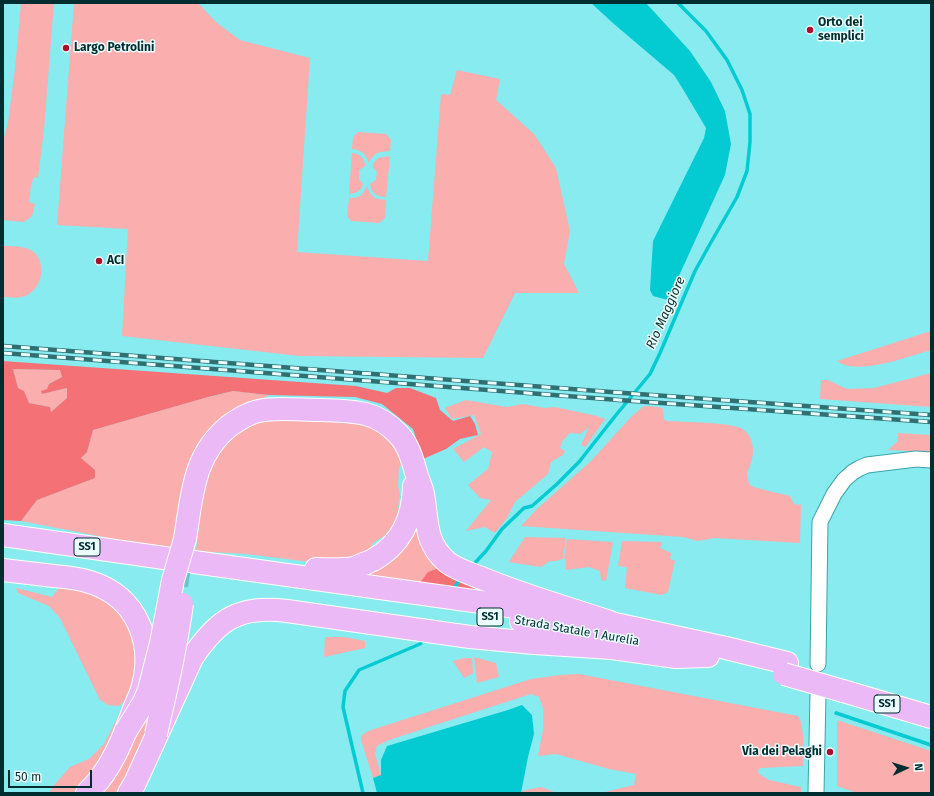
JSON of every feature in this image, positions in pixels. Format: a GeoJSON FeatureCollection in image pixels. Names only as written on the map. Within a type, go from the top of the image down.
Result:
{"type":"FeatureCollection","features":[{"type":"Feature","properties":{"kind":"highway"},"geometry":{"type":"LineString","coordinates":[[156,734],[178,637],[184,596],[186,539],[192,495],[197,472],[206,452],[224,431],[242,417],[254,412],[267,409],[351,411],[366,413],[378,418],[399,434],[405,443],[422,493],[430,538],[437,551],[450,564],[494,584],[610,622]]}},
{"type":"Feature","properties":{"kind":"highway"},"geometry":{"type":"LineString","coordinates":[[220,566],[337,569],[352,568],[378,557],[392,547],[405,528],[410,517],[414,493],[414,467]]}},
{"type":"Feature","properties":{"kind":"highway","name":"SS1"},"geometry":{"type":"LineString","coordinates":[[3,535],[170,566],[3,548]]}},
{"type":"Feature","properties":{"kind":"highway"},"geometry":{"type":"LineString","coordinates":[[126,731],[144,702],[149,690],[161,643],[172,586],[186,539]]}},
{"type":"Feature","properties":{"kind":"highway","name":"Strada Statale 1 Aurelia"},"geometry":{"type":"LineString","coordinates":[[785,669],[708,656],[620,638],[193,569],[220,566],[565,614],[610,622],[726,648],[785,669],[844,685],[931,705]]}},
{"type":"Feature","properties":{"kind":"highway"},"geometry":{"type":"LineString","coordinates":[[3,570],[71,577],[86,580],[99,585],[122,600],[136,618],[140,626],[144,637],[146,652],[142,690],[126,731],[107,770],[87,793]]}},
{"type":"Feature","properties":{"kind":"highway"},"geometry":{"type":"LineString","coordinates":[[129,793],[135,783],[156,734],[192,658],[213,630],[220,624],[247,612],[269,609],[470,637],[554,645],[612,648],[676,657],[708,656]]}},
{"type":"Feature","properties":{"kind":"highway","name":"Strada Statale 1 Aurelia"},"geometry":{"type":"LineString","coordinates":[[844,685],[931,717]]}},
{"type":"Feature","properties":{"kind":"street"},"geometry":{"type":"LineString","coordinates":[[818,664],[820,522],[834,494],[849,475],[867,465],[916,459],[931,460]]}},
{"type":"Feature","properties":{"kind":"street"},"geometry":{"type":"LineString","coordinates":[[886,463],[931,470]]}},
{"type":"Feature","properties":{"kind":"street"},"geometry":{"type":"LineString","coordinates":[[816,793],[818,692]]}},
{"type":"Feature","properties":{"kind":"shaded area"},"geometry":{"type":"Polygon","coordinates":[[[21,3],[54,3],[44,129],[38,178],[34,177],[31,185],[29,202],[35,204],[32,216],[24,222],[3,220],[3,142],[8,122],[15,69],[21,3]]]}},
{"type":"Feature","properties":{"kind":"shaded area"},"geometry":{"type":"Polygon","coordinates":[[[74,3],[198,3],[217,23],[240,40],[310,58],[297,252],[428,261],[441,94],[450,95],[457,70],[500,79],[496,100],[534,134],[556,168],[570,231],[564,264],[579,293],[515,293],[483,358],[300,356],[122,336],[128,229],[57,225],[74,3]]]}},
{"type":"Feature","properties":{"kind":"shaded area"},"geometry":{"type":"Polygon","coordinates":[[[358,132],[386,134],[391,140],[390,151],[377,153],[369,163],[363,153],[352,149],[353,137],[358,132]]]}},
{"type":"Feature","properties":{"kind":"shaded area"},"geometry":{"type":"Polygon","coordinates":[[[352,153],[362,157],[365,166],[359,170],[359,179],[363,184],[360,190],[349,194],[352,153]]]}},
{"type":"Feature","properties":{"kind":"shaded area"},"geometry":{"type":"Polygon","coordinates":[[[390,156],[386,197],[380,196],[372,191],[370,184],[376,180],[377,172],[373,167],[373,164],[378,158],[390,156]]]}},
{"type":"Feature","properties":{"kind":"shaded area"},"geometry":{"type":"Polygon","coordinates":[[[367,186],[370,193],[374,197],[386,200],[385,218],[379,223],[351,221],[347,216],[349,198],[356,198],[360,196],[367,186]]]}},
{"type":"Feature","properties":{"kind":"shaded area"},"geometry":{"type":"Polygon","coordinates":[[[3,246],[17,246],[31,250],[40,261],[41,274],[39,281],[36,287],[25,296],[17,298],[3,297],[3,246]]]}},
{"type":"Feature","properties":{"kind":"shaded area"},"geometry":{"type":"Polygon","coordinates":[[[931,331],[931,350],[879,365],[858,367],[848,366],[837,361],[931,331]]]}},
{"type":"Feature","properties":{"kind":"shaded area"},"geometry":{"type":"Polygon","coordinates":[[[3,361],[356,386],[387,393],[396,388],[410,388],[436,398],[440,410],[453,421],[470,416],[475,424],[478,435],[460,439],[446,449],[423,459],[413,429],[382,404],[355,397],[269,395],[233,391],[93,430],[87,452],[81,458],[95,470],[95,478],[37,500],[21,521],[3,520],[3,361]],[[13,369],[18,388],[24,391],[29,403],[50,407],[51,412],[67,398],[67,388],[42,394],[41,391],[47,389],[49,384],[62,377],[60,370],[13,369]]]}},
{"type":"Feature","properties":{"kind":"shaded area"},"geometry":{"type":"Polygon","coordinates":[[[13,369],[60,370],[62,377],[49,384],[47,389],[41,391],[42,394],[67,388],[67,398],[51,412],[50,407],[29,403],[24,391],[18,388],[13,369]]]}},
{"type":"Feature","properties":{"kind":"shaded area"},"geometry":{"type":"Polygon","coordinates":[[[931,373],[931,407],[820,399],[821,380],[828,380],[847,389],[874,388],[931,373]]]}},
{"type":"Feature","properties":{"kind":"shaded area"},"geometry":{"type":"Polygon","coordinates":[[[234,391],[269,395],[247,402],[229,413],[171,550],[21,521],[37,500],[95,478],[95,470],[81,458],[87,452],[93,430],[234,391]]]}},
{"type":"Feature","properties":{"kind":"shaded area"},"geometry":{"type":"Polygon","coordinates":[[[466,400],[507,407],[523,404],[545,408],[555,407],[605,419],[585,447],[581,445],[589,427],[580,434],[570,433],[563,440],[560,448],[565,451],[563,455],[551,462],[548,474],[515,502],[507,518],[495,533],[485,527],[466,531],[491,500],[480,498],[468,485],[488,469],[492,452],[484,447],[464,462],[453,449],[481,434],[474,415],[452,419],[445,408],[466,400]]]}},
{"type":"Feature","properties":{"kind":"shaded area"},"geometry":{"type":"Polygon","coordinates":[[[644,406],[659,407],[663,409],[664,419],[667,421],[730,425],[744,430],[750,438],[753,449],[752,461],[747,472],[749,484],[757,488],[790,496],[794,504],[801,505],[800,543],[715,538],[698,541],[683,537],[521,526],[537,509],[591,461],[631,417],[644,406]]]}},
{"type":"Feature","properties":{"kind":"shaded area"},"geometry":{"type":"Polygon","coordinates":[[[269,421],[356,422],[370,426],[381,432],[392,444],[403,462],[399,468],[398,486],[400,494],[398,507],[401,514],[392,531],[373,543],[366,557],[335,565],[246,554],[196,551],[202,500],[211,468],[221,451],[237,433],[252,424],[269,421]]]}},
{"type":"Feature","properties":{"kind":"shaded area"},"geometry":{"type":"Polygon","coordinates":[[[898,433],[931,435],[931,452],[888,450],[898,441],[898,433]]]}},
{"type":"Feature","properties":{"kind":"shaded area"},"geometry":{"type":"Polygon","coordinates":[[[419,512],[438,564],[436,569],[419,584],[346,574],[419,512]]]}},
{"type":"Feature","properties":{"kind":"shaded area"},"geometry":{"type":"Polygon","coordinates":[[[525,537],[566,538],[563,559],[550,561],[541,567],[509,562],[525,537]]]}},
{"type":"Feature","properties":{"kind":"shaded area"},"geometry":{"type":"Polygon","coordinates":[[[567,539],[613,542],[606,581],[601,580],[600,571],[589,567],[566,570],[566,561],[564,558],[567,539]]]}},
{"type":"Feature","properties":{"kind":"shaded area"},"geometry":{"type":"Polygon","coordinates":[[[622,541],[662,542],[660,548],[671,553],[670,559],[675,561],[668,592],[662,595],[625,588],[627,567],[618,566],[622,541]]]}},
{"type":"Feature","properties":{"kind":"shaded area"},"geometry":{"type":"Polygon","coordinates":[[[438,564],[476,584],[474,591],[419,584],[428,572],[436,569],[438,564]]]}},
{"type":"Feature","properties":{"kind":"shaded area"},"geometry":{"type":"Polygon","coordinates":[[[62,584],[77,586],[118,605],[139,643],[131,696],[119,706],[108,705],[100,700],[60,618],[49,606],[18,593],[16,588],[52,597],[62,584]]]}},
{"type":"Feature","properties":{"kind":"shaded area"},"geometry":{"type":"Polygon","coordinates":[[[325,637],[344,637],[365,641],[365,648],[324,657],[325,637]]]}},
{"type":"Feature","properties":{"kind":"shaded area"},"geometry":{"type":"Polygon","coordinates":[[[474,657],[496,663],[499,677],[477,683],[474,657]]]}},
{"type":"Feature","properties":{"kind":"shaded area"},"geometry":{"type":"Polygon","coordinates":[[[464,658],[472,658],[473,673],[464,678],[453,661],[464,658]]]}},
{"type":"Feature","properties":{"kind":"shaded area"},"geometry":{"type":"Polygon","coordinates":[[[579,674],[798,716],[803,732],[803,766],[760,768],[758,771],[759,774],[769,780],[801,787],[801,793],[601,793],[634,785],[636,774],[609,769],[556,754],[538,756],[543,730],[543,708],[539,697],[531,694],[389,740],[377,746],[375,754],[381,775],[373,778],[361,740],[361,736],[368,731],[531,679],[579,674]]]}},
{"type":"Feature","properties":{"kind":"shaded area"},"geometry":{"type":"Polygon","coordinates":[[[161,689],[153,716],[143,741],[122,785],[116,793],[49,793],[70,767],[89,759],[104,744],[120,713],[161,689]]]}},
{"type":"Feature","properties":{"kind":"shaded area"},"geometry":{"type":"Polygon","coordinates":[[[837,720],[931,751],[931,793],[857,793],[837,786],[837,720]]]}},
{"type":"Feature","properties":{"kind":"shaded area"},"geometry":{"type":"Polygon","coordinates":[[[541,787],[557,793],[522,793],[522,791],[541,787]]]}},
{"type":"Feature","properties":{"kind":"water"},"geometry":{"type":"Polygon","coordinates":[[[591,3],[646,3],[690,51],[711,82],[725,111],[731,144],[725,175],[668,300],[653,296],[650,290],[653,241],[704,138],[706,128],[674,75],[591,3]]]}},
{"type":"Feature","properties":{"kind":"water"},"geometry":{"type":"Polygon","coordinates":[[[522,705],[532,715],[534,734],[521,793],[377,793],[373,778],[381,775],[381,760],[387,746],[522,705]]]}},
{"type":"Feature","properties":{"kind":"waterway","name":"Rio Maggiore"},"geometry":{"type":"LineString","coordinates":[[472,566],[486,551],[502,529],[524,508],[532,506],[579,462],[650,374],[695,271],[737,197],[747,171],[750,142],[750,114],[742,90],[727,60],[706,31],[678,3]]}},
{"type":"Feature","properties":{"kind":"waterway","name":"Rio Maggiore"},"geometry":{"type":"LineString","coordinates":[[454,588],[461,578]]}},
{"type":"Feature","properties":{"kind":"waterway","name":"Rio Maggiore"},"geometry":{"type":"LineString","coordinates":[[363,793],[343,707],[345,691],[359,670],[420,644],[424,638]]}},
{"type":"Feature","properties":{"kind":"waterway"},"geometry":{"type":"LineString","coordinates":[[836,713],[931,745]]}},
{"type":"Feature","properties":{"kind":"tunnel"},"geometry":{"type":"LineString","coordinates":[[168,573],[192,577]]}},
{"type":"Feature","properties":{"kind":"railway"},"geometry":{"type":"LineString","coordinates":[[3,346],[931,415]]}},
{"type":"Feature","properties":{"kind":"railway"},"geometry":{"type":"LineString","coordinates":[[3,353],[931,422]]}},
{"type":"Feature","properties":{"kind":"place","name":"Orto dei semplici"},"geometry":{"type":"Point","coordinates":[810,30]}},
{"type":"Feature","properties":{"kind":"place","name":"Largo Petrolini"},"geometry":{"type":"Point","coordinates":[66,48]}},
{"type":"Feature","properties":{"kind":"place","name":"ACI"},"geometry":{"type":"Point","coordinates":[99,261]}},
{"type":"Feature","properties":{"kind":"place","name":"Via dei Pelaghi"},"geometry":{"type":"Point","coordinates":[830,752]}}]}
